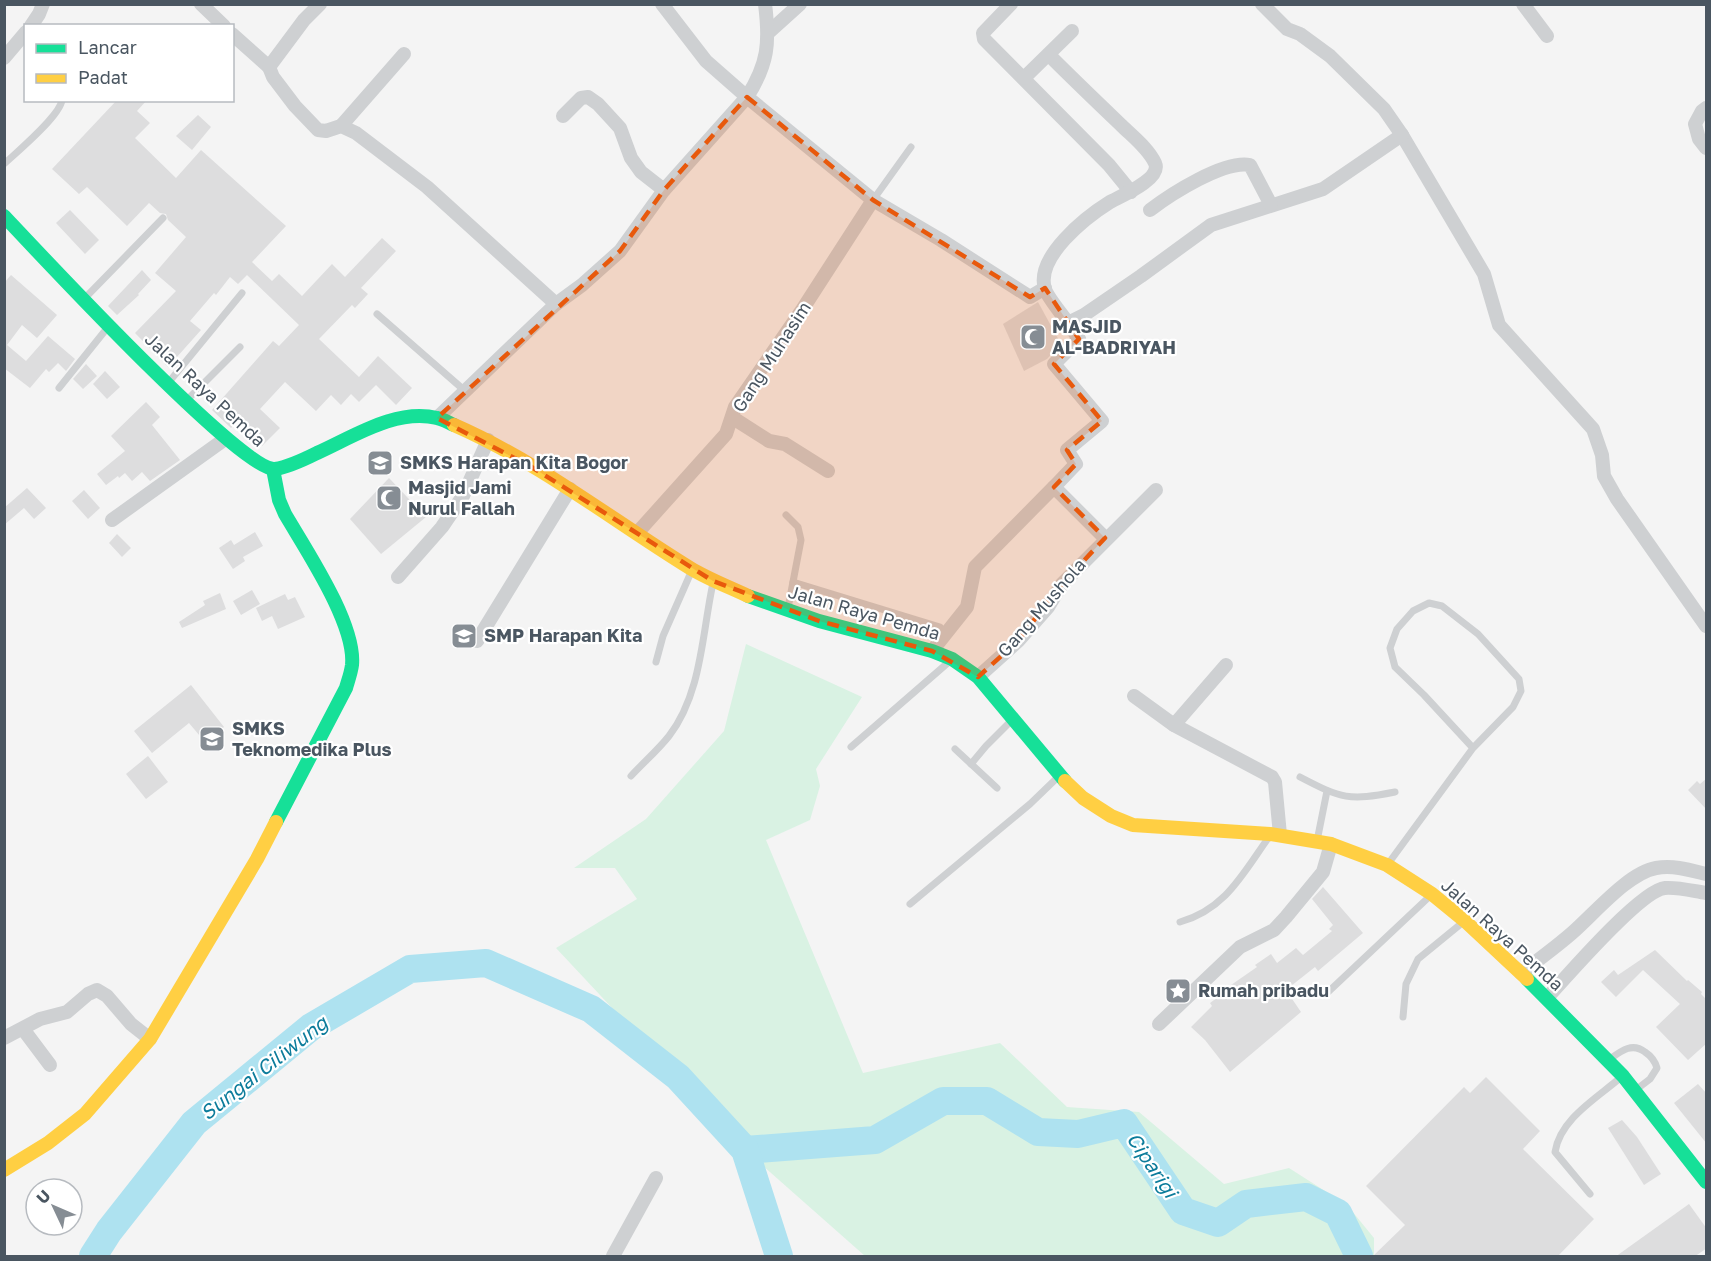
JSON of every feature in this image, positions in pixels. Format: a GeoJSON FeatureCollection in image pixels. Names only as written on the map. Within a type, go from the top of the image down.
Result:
{"type":"FeatureCollection","features":[{"type":"Feature","properties":{"kind":"main road","name":"Jalan Raya Pemda"},"geometry":{"type":"LineString","coordinates":[[4,216],[167,384],[225,439],[260,465],[273,469],[303,460],[382,423],[409,417],[437,418],[488,440],[570,489],[713,581],[750,597],[819,621],[928,650],[952,659],[978,677],[1060,776],[1083,798],[1111,816],[1133,825],[1275,835],[1324,843],[1387,866],[1432,894],[1465,921],[1547,998],[1623,1076],[1707,1182]]}},
{"type":"Feature","properties":{"kind":"main road"},"geometry":{"type":"LineString","coordinates":[[4,1170],[48,1143],[85,1114],[150,1039],[257,860],[346,688],[352,664],[348,638],[336,602],[285,514],[279,500],[273,469]]}},
{"type":"Feature","properties":{"kind":"street"},"geometry":{"type":"LineString","coordinates":[[31,24],[43,4]]}},
{"type":"Feature","properties":{"kind":"street"},"geometry":{"type":"LineString","coordinates":[[201,4],[222,24]]}},
{"type":"Feature","properties":{"kind":"street"},"geometry":{"type":"LineString","coordinates":[[269,67],[303,20],[320,4]]}},
{"type":"Feature","properties":{"kind":"street"},"geometry":{"type":"LineString","coordinates":[[662,4],[706,61],[873,200],[1030,297],[1045,288]]}},
{"type":"Feature","properties":{"kind":"street"},"geometry":{"type":"LineString","coordinates":[[437,418],[556,304],[582,285],[620,251],[664,190],[747,97],[758,80],[764,64],[769,32],[765,4]]}},
{"type":"Feature","properties":{"kind":"street"},"geometry":{"type":"LineString","coordinates":[[769,32],[800,4]]}},
{"type":"Feature","properties":{"kind":"street"},"geometry":{"type":"LineString","coordinates":[[1011,4],[983,33],[984,39],[1109,165],[1131,192]]}},
{"type":"Feature","properties":{"kind":"street"},"geometry":{"type":"LineString","coordinates":[[1262,4],[1287,29],[1300,34],[1330,56],[1384,109],[1402,135],[1484,274],[1499,325],[1593,429],[1602,455],[1604,476],[1617,500],[1707,626]]}},
{"type":"Feature","properties":{"kind":"street"},"geometry":{"type":"LineString","coordinates":[[1523,4],[1547,36]]}},
{"type":"Feature","properties":{"kind":"street"},"geometry":{"type":"LineString","coordinates":[[1024,78],[1072,31]]}},
{"type":"Feature","properties":{"kind":"street"},"geometry":{"type":"LineString","coordinates":[[4,58],[24,34]]}},
{"type":"Feature","properties":{"kind":"street"},"geometry":{"type":"LineString","coordinates":[[234,36],[269,67],[273,77],[318,130],[326,131],[342,126],[404,54]]}},
{"type":"Feature","properties":{"kind":"street"},"geometry":{"type":"LineString","coordinates":[[928,650],[968,607],[975,567],[1076,464],[1067,450],[1102,421],[1054,364],[1079,339],[1045,288],[1044,269],[1048,259],[1060,244],[1108,203],[1131,192],[1156,170],[1155,164],[1142,146],[1052,58]]}},
{"type":"Feature","properties":{"kind":"street"},"geometry":{"type":"LineString","coordinates":[[563,116],[581,98],[588,97],[598,104],[620,129],[631,158],[641,172],[664,190]]}},
{"type":"Feature","properties":{"kind":"street"},"geometry":{"type":"LineString","coordinates":[[1707,108],[1702,111],[1695,124],[1699,139],[1707,148]]}},
{"type":"Feature","properties":{"kind":"street"},"geometry":{"type":"LineString","coordinates":[[342,126],[427,187],[556,304]]}},
{"type":"Feature","properties":{"kind":"street"},"geometry":{"type":"LineString","coordinates":[[1068,323],[1084,315],[1141,276],[1211,225],[1323,189],[1402,135]]}},
{"type":"Feature","properties":{"kind":"street"},"geometry":{"type":"LineString","coordinates":[[1150,210],[1186,186],[1214,173],[1242,164],[1250,165],[1271,205]]}},
{"type":"Feature","properties":{"kind":"street","name":"Gang Muhasim"},"geometry":{"type":"LineString","coordinates":[[638,532],[726,434],[735,407],[802,310],[873,200]]}},
{"type":"Feature","properties":{"kind":"street"},"geometry":{"type":"LineString","coordinates":[[733,418],[769,441],[785,444],[828,471]]}},
{"type":"Feature","properties":{"kind":"street"},"geometry":{"type":"LineString","coordinates":[[112,520],[225,439]]}},
{"type":"Feature","properties":{"kind":"street"},"geometry":{"type":"LineString","coordinates":[[398,577],[442,527],[463,496],[488,440]]}},
{"type":"Feature","properties":{"kind":"street"},"geometry":{"type":"LineString","coordinates":[[1054,487],[1105,538]]}},
{"type":"Feature","properties":{"kind":"street"},"geometry":{"type":"LineString","coordinates":[[477,641],[570,489]]}},
{"type":"Feature","properties":{"kind":"street","name":"Gang Mushola"},"geometry":{"type":"LineString","coordinates":[[978,677],[1018,641],[1048,607],[1062,584],[1105,538],[1156,490]]}},
{"type":"Feature","properties":{"kind":"street"},"geometry":{"type":"LineString","coordinates":[[928,650],[940,627]]}},
{"type":"Feature","properties":{"kind":"street"},"geometry":{"type":"LineString","coordinates":[[1174,725],[1226,664]]}},
{"type":"Feature","properties":{"kind":"street"},"geometry":{"type":"LineString","coordinates":[[1134,696],[1174,725],[1272,777],[1275,782],[1275,835]]}},
{"type":"Feature","properties":{"kind":"street"},"geometry":{"type":"LineString","coordinates":[[1159,1024],[1240,947],[1274,930],[1286,917],[1323,872],[1324,843]]}},
{"type":"Feature","properties":{"kind":"street"},"geometry":{"type":"LineString","coordinates":[[1521,973],[1573,933],[1606,901],[1636,877],[1654,868],[1673,866],[1707,874]]}},
{"type":"Feature","properties":{"kind":"street"},"geometry":{"type":"LineString","coordinates":[[1547,998],[1589,951],[1644,898],[1663,888],[1707,893]]}},
{"type":"Feature","properties":{"kind":"street"},"geometry":{"type":"LineString","coordinates":[[1606,901],[1622,919]]}},
{"type":"Feature","properties":{"kind":"street"},"geometry":{"type":"LineString","coordinates":[[4,1038],[40,1019],[67,1012],[88,994],[97,990],[107,996],[131,1024],[150,1039]]}},
{"type":"Feature","properties":{"kind":"street"},"geometry":{"type":"LineString","coordinates":[[23,1029],[50,1065]]}},
{"type":"Feature","properties":{"kind":"street"},"geometry":{"type":"LineString","coordinates":[[613,1257],[656,1178]]}},
{"type":"Feature","properties":{"kind":"lane"},"geometry":{"type":"LineString","coordinates":[[4,164],[47,123],[62,102]]}},
{"type":"Feature","properties":{"kind":"lane"},"geometry":{"type":"LineString","coordinates":[[873,200],[911,147]]}},
{"type":"Feature","properties":{"kind":"lane"},"geometry":{"type":"LineString","coordinates":[[85,298],[163,218]]}},
{"type":"Feature","properties":{"kind":"lane"},"geometry":{"type":"LineString","coordinates":[[167,384],[242,293]]}},
{"type":"Feature","properties":{"kind":"lane"},"geometry":{"type":"LineString","coordinates":[[377,314],[464,390]]}},
{"type":"Feature","properties":{"kind":"lane"},"geometry":{"type":"LineString","coordinates":[[59,388],[110,324]]}},
{"type":"Feature","properties":{"kind":"lane"},"geometry":{"type":"LineString","coordinates":[[186,401],[240,347]]}},
{"type":"Feature","properties":{"kind":"lane"},"geometry":{"type":"LineString","coordinates":[[786,514],[798,527],[801,540],[788,610]]}},
{"type":"Feature","properties":{"kind":"lane"},"geometry":{"type":"LineString","coordinates":[[656,662],[663,636],[692,569]]}},
{"type":"Feature","properties":{"kind":"lane"},"geometry":{"type":"LineString","coordinates":[[631,776],[669,735],[688,700],[700,662],[713,581]]}},
{"type":"Feature","properties":{"kind":"lane"},"geometry":{"type":"LineString","coordinates":[[792,582],[940,627]]}},
{"type":"Feature","properties":{"kind":"lane"},"geometry":{"type":"LineString","coordinates":[[1387,866],[1473,748],[1514,707],[1521,691],[1519,678],[1479,634],[1442,606],[1430,603],[1413,611],[1396,629],[1390,648],[1395,667],[1473,748]]}},
{"type":"Feature","properties":{"kind":"lane"},"geometry":{"type":"LineString","coordinates":[[851,747],[952,659]]}},
{"type":"Feature","properties":{"kind":"lane"},"geometry":{"type":"LineString","coordinates":[[971,764],[1014,719]]}},
{"type":"Feature","properties":{"kind":"lane"},"geometry":{"type":"LineString","coordinates":[[955,749],[997,788]]}},
{"type":"Feature","properties":{"kind":"lane"},"geometry":{"type":"LineString","coordinates":[[910,904],[1030,804],[1060,776]]}},
{"type":"Feature","properties":{"kind":"lane"},"geometry":{"type":"LineString","coordinates":[[1300,777],[1338,795],[1360,798],[1395,792]]}},
{"type":"Feature","properties":{"kind":"lane"},"geometry":{"type":"LineString","coordinates":[[1324,843],[1327,791]]}},
{"type":"Feature","properties":{"kind":"lane"},"geometry":{"type":"LineString","coordinates":[[1180,922],[1206,913],[1225,896],[1275,835]]}},
{"type":"Feature","properties":{"kind":"lane"},"geometry":{"type":"LineString","coordinates":[[1326,994],[1432,894]]}},
{"type":"Feature","properties":{"kind":"lane"},"geometry":{"type":"LineString","coordinates":[[1403,1017],[1406,984],[1418,959],[1465,921]]}},
{"type":"Feature","properties":{"kind":"lane"},"geometry":{"type":"LineString","coordinates":[[1608,1061],[1624,1049],[1632,1047],[1640,1048],[1649,1054],[1657,1068],[1650,1079],[1635,1091]]}},
{"type":"Feature","properties":{"kind":"lane"},"geometry":{"type":"LineString","coordinates":[[1590,1194],[1556,1152],[1557,1140],[1566,1125],[1623,1076]]}},
{"type":"Feature","properties":{"kind":"highlighted area"},"geometry":{"type":"Polygon","coordinates":[[[747,97],[873,200],[1030,297],[1045,288],[1079,339],[1054,364],[1102,421],[1067,450],[1076,464],[1054,487],[1105,538],[1062,584],[1018,641],[978,677],[932,651],[819,621],[713,581],[530,466],[437,418],[620,251],[664,190],[747,97]]]}},
{"type":"Feature","properties":{"kind":"green space"},"geometry":{"type":"Polygon","coordinates":[[[746,644],[862,697],[816,769],[820,786],[810,820],[766,840],[863,1073],[1000,1043],[1067,1107],[1139,1112],[1224,1184],[1289,1168],[1347,1205],[1374,1238],[1374,1256],[865,1256],[745,1150],[556,948],[637,899],[615,868],[574,868],[646,819],[724,731],[746,644]]]}},
{"type":"Feature","properties":{"kind":"building"},"geometry":{"type":"Polygon","coordinates":[[[115,102],[145,102],[137,111],[150,123],[135,138],[176,178],[201,150],[286,226],[252,262],[272,281],[279,274],[302,296],[332,264],[345,277],[382,238],[396,251],[361,288],[368,294],[355,308],[352,305],[319,339],[359,377],[378,356],[412,388],[396,405],[376,385],[359,402],[351,394],[341,405],[331,395],[316,411],[285,382],[260,409],[280,428],[262,446],[237,422],[231,428],[212,410],[273,341],[279,346],[299,325],[247,275],[238,284],[230,277],[190,321],[201,330],[168,367],[135,333],[176,291],[155,273],[186,237],[168,220],[166,214],[160,213],[149,203],[127,226],[87,187],[79,194],[52,169],[115,102]]]}},
{"type":"Feature","properties":{"kind":"building"},"geometry":{"type":"Polygon","coordinates":[[[198,115],[211,127],[192,150],[176,136],[198,115]]]}},
{"type":"Feature","properties":{"kind":"building"},"geometry":{"type":"Polygon","coordinates":[[[70,210],[99,240],[85,254],[56,223],[70,210]]]}},
{"type":"Feature","properties":{"kind":"building"},"geometry":{"type":"Polygon","coordinates":[[[142,270],[151,280],[139,295],[117,315],[108,306],[142,270]]]}},
{"type":"Feature","properties":{"kind":"building"},"geometry":{"type":"Polygon","coordinates":[[[11,275],[57,315],[37,338],[22,325],[7,345],[26,361],[48,336],[75,359],[66,371],[58,363],[49,372],[46,369],[30,388],[4,368],[4,283],[11,275]]]}},
{"type":"Feature","properties":{"kind":"building","name":"MASJID AL-BADRIYAH"},"geometry":{"type":"Polygon","coordinates":[[[1038,302],[1061,344],[1047,359],[1024,371],[1003,324],[1038,302]]]}},
{"type":"Feature","properties":{"kind":"building"},"geometry":{"type":"Polygon","coordinates":[[[86,364],[97,376],[83,389],[73,379],[86,364]]]}},
{"type":"Feature","properties":{"kind":"building"},"geometry":{"type":"Polygon","coordinates":[[[105,371],[120,387],[107,399],[93,384],[105,371]]]}},
{"type":"Feature","properties":{"kind":"building"},"geometry":{"type":"Polygon","coordinates":[[[146,402],[160,417],[152,425],[180,460],[150,481],[142,472],[132,481],[125,473],[106,485],[97,474],[125,451],[111,436],[146,402]]]}},
{"type":"Feature","properties":{"kind":"building","name":"Masjid Jami Nurul Fallah"},"geometry":{"type":"Polygon","coordinates":[[[389,478],[426,517],[381,554],[350,519],[389,478]]]}},
{"type":"Feature","properties":{"kind":"building"},"geometry":{"type":"Polygon","coordinates":[[[27,488],[46,508],[34,519],[24,508],[4,525],[4,508],[27,488]]]}},
{"type":"Feature","properties":{"kind":"building"},"geometry":{"type":"Polygon","coordinates":[[[84,490],[100,508],[88,519],[72,501],[84,490]]]}},
{"type":"Feature","properties":{"kind":"building"},"geometry":{"type":"Polygon","coordinates":[[[255,532],[263,546],[243,557],[245,561],[233,569],[219,548],[231,540],[234,545],[255,532]]]}},
{"type":"Feature","properties":{"kind":"building"},"geometry":{"type":"Polygon","coordinates":[[[117,534],[131,548],[122,557],[109,543],[117,534]]]}},
{"type":"Feature","properties":{"kind":"building"},"geometry":{"type":"Polygon","coordinates":[[[252,590],[260,604],[241,615],[233,601],[252,590]]]}},
{"type":"Feature","properties":{"kind":"building"},"geometry":{"type":"Polygon","coordinates":[[[220,593],[226,609],[182,628],[179,622],[205,605],[203,601],[220,593]]]}},
{"type":"Feature","properties":{"kind":"building"},"geometry":{"type":"Polygon","coordinates":[[[285,594],[288,600],[295,597],[305,617],[278,629],[272,616],[262,621],[256,608],[285,594]]]}},
{"type":"Feature","properties":{"kind":"building"},"geometry":{"type":"Polygon","coordinates":[[[191,685],[224,727],[205,742],[189,723],[152,753],[134,731],[191,685]]]}},
{"type":"Feature","properties":{"kind":"building"},"geometry":{"type":"Polygon","coordinates":[[[148,756],[168,782],[146,799],[126,774],[148,756]]]}},
{"type":"Feature","properties":{"kind":"building"},"geometry":{"type":"Polygon","coordinates":[[[1707,778],[1707,810],[1688,790],[1697,781],[1700,784],[1707,778]]]}},
{"type":"Feature","properties":{"kind":"building"},"geometry":{"type":"Polygon","coordinates":[[[1323,887],[1363,933],[1318,971],[1315,967],[1286,990],[1301,1012],[1230,1072],[1205,1040],[1191,1027],[1212,1006],[1210,1003],[1222,994],[1221,992],[1257,967],[1255,965],[1271,954],[1277,963],[1296,948],[1303,955],[1332,931],[1329,929],[1333,925],[1312,899],[1323,887]]]}},
{"type":"Feature","properties":{"kind":"building"},"geometry":{"type":"Polygon","coordinates":[[[1655,950],[1702,992],[1701,994],[1707,1000],[1707,1043],[1688,1060],[1656,1027],[1680,1004],[1643,970],[1616,997],[1601,982],[1614,970],[1618,975],[1655,950]]]}},
{"type":"Feature","properties":{"kind":"building"},"geometry":{"type":"Polygon","coordinates":[[[1486,1077],[1540,1131],[1523,1149],[1594,1219],[1557,1257],[1372,1257],[1405,1225],[1366,1186],[1464,1087],[1470,1093],[1486,1077]]]}},
{"type":"Feature","properties":{"kind":"building"},"geometry":{"type":"Polygon","coordinates":[[[1698,1084],[1707,1094],[1707,1144],[1674,1103],[1698,1084]]]}},
{"type":"Feature","properties":{"kind":"building"},"geometry":{"type":"Polygon","coordinates":[[[1622,1120],[1637,1137],[1661,1174],[1644,1185],[1608,1128],[1622,1120]]]}},
{"type":"Feature","properties":{"kind":"building"},"geometry":{"type":"Polygon","coordinates":[[[1689,1204],[1707,1229],[1707,1248],[1694,1257],[1615,1257],[1689,1204]]]}},
{"type":"Feature","properties":{"kind":"waterway","name":"Sungai Ciliwung"},"geometry":{"type":"LineString","coordinates":[[93,1256],[109,1231],[194,1123],[311,1027],[410,969],[486,963],[591,1009],[678,1077],[745,1150],[779,1256]]}},
{"type":"Feature","properties":{"kind":"waterway","name":"Ciparigi"},"geometry":{"type":"LineString","coordinates":[[745,1150],[875,1140],[943,1101],[987,1101],[1038,1132],[1078,1134],[1124,1123],[1183,1211],[1218,1223],[1246,1204],[1306,1197],[1338,1213],[1359,1256]]}},
{"type":"Feature","properties":{"kind":"traffic: fast"},"geometry":{"type":"LineString","coordinates":[[4,216],[96,313],[184,400],[255,460],[275,469],[286,466],[360,432],[406,417],[437,418],[454,425]]}},
{"type":"Feature","properties":{"kind":"traffic: fast"},"geometry":{"type":"LineString","coordinates":[[273,469],[279,500],[285,514],[338,609],[351,648],[352,665],[346,688],[276,822]]}},
{"type":"Feature","properties":{"kind":"traffic: fast"},"geometry":{"type":"LineString","coordinates":[[748,596],[819,621],[932,651],[952,659],[978,677],[1065,781]]}},
{"type":"Feature","properties":{"kind":"traffic: fast"},"geometry":{"type":"LineString","coordinates":[[1527,979],[1623,1076],[1706,1182]]}},
{"type":"Feature","properties":{"kind":"traffic: slow"},"geometry":{"type":"LineString","coordinates":[[454,425],[516,456],[690,568],[748,596]]}},
{"type":"Feature","properties":{"kind":"traffic: slow"},"geometry":{"type":"LineString","coordinates":[[1065,781],[1083,798],[1111,816],[1133,825],[1270,834],[1331,844],[1387,865],[1432,894],[1465,921],[1527,979]]}},
{"type":"Feature","properties":{"kind":"traffic: slow"},"geometry":{"type":"LineString","coordinates":[[4,1170],[48,1143],[85,1114],[150,1039],[257,859],[276,822]]}},
{"type":"Feature","properties":{"kind":"place","name":"MASJID AL-BADRIYAH"},"geometry":{"type":"Point","coordinates":[1033,337]}},
{"type":"Feature","properties":{"kind":"place","name":"SMKS Harapan Kita Bogor"},"geometry":{"type":"Point","coordinates":[380,463]}},
{"type":"Feature","properties":{"kind":"place","name":"Masjid Jami Nurul Fallah"},"geometry":{"type":"Point","coordinates":[389,498]}},
{"type":"Feature","properties":{"kind":"place","name":"SMP Harapan Kita"},"geometry":{"type":"Point","coordinates":[464,636]}},
{"type":"Feature","properties":{"kind":"place","name":"SMKS Teknomedika Plus"},"geometry":{"type":"Point","coordinates":[212,739]}},
{"type":"Feature","properties":{"kind":"place","name":"Rumah pribadu"},"geometry":{"type":"Point","coordinates":[1178,991]}}]}
